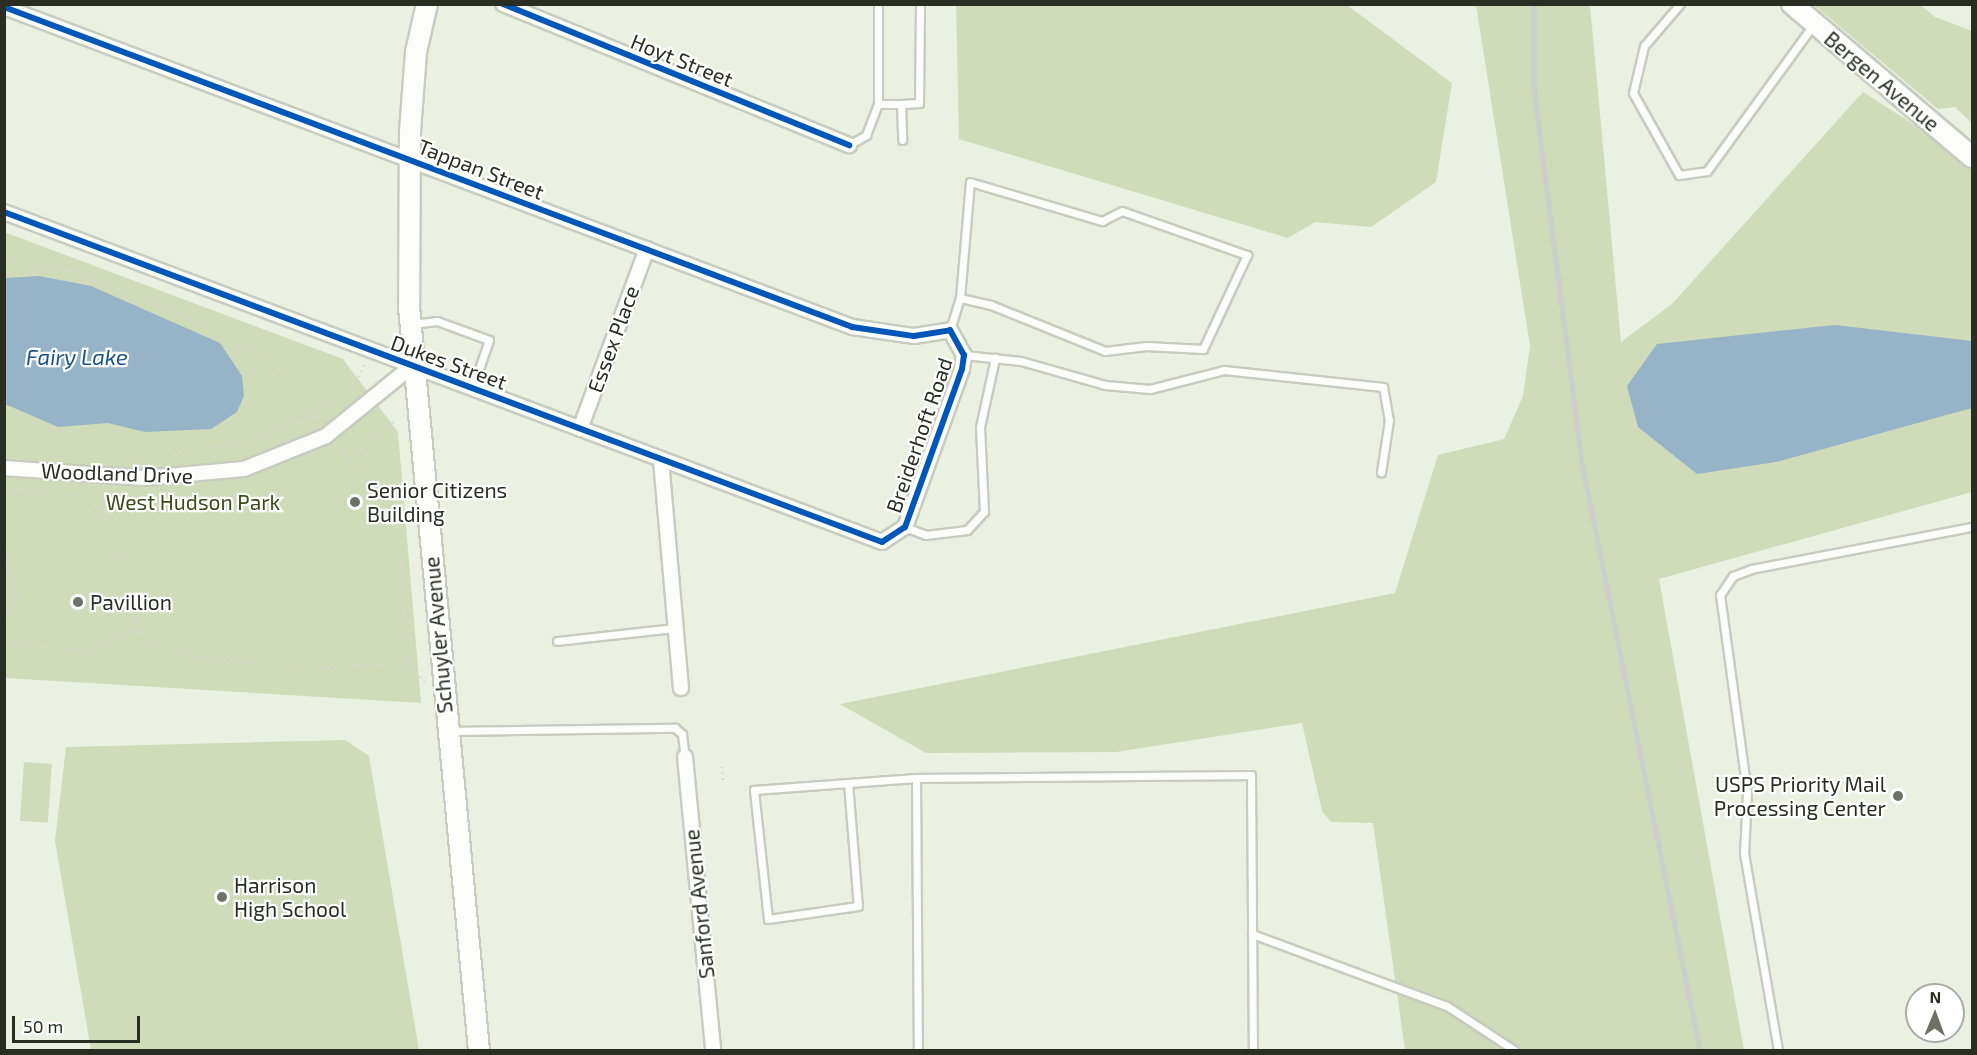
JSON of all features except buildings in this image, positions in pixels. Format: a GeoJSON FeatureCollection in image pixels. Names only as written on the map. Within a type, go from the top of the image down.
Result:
{"type":"FeatureCollection","features":[{"type":"Feature","properties":{"kind":"main road","name":"Schuyler Avenue"},"geometry":{"type":"LineString","coordinates":[[427,4],[416,52],[409,160],[412,366],[479,1050]]}},
{"type":"Feature","properties":{"kind":"main road","name":"Bergen Avenue"},"geometry":{"type":"LineString","coordinates":[[1792,4],[1972,157]]}},
{"type":"Feature","properties":{"kind":"street","name":"Hoyt Street"},"geometry":{"type":"LineString","coordinates":[[503,4],[849,145]]}},
{"type":"Feature","properties":{"kind":"street","name":"Tappan Street"},"geometry":{"type":"LineString","coordinates":[[4,7],[852,327],[914,336],[951,330]]}},
{"type":"Feature","properties":{"kind":"street","name":"Dukes Street"},"geometry":{"type":"LineString","coordinates":[[4,212],[882,542]]}},
{"type":"Feature","properties":{"kind":"street","name":"Essex Place"},"geometry":{"type":"LineString","coordinates":[[580,429],[647,249]]}},
{"type":"Feature","properties":{"kind":"street","name":"Breiderhoft Road"},"geometry":{"type":"LineString","coordinates":[[882,542],[905,527],[964,355],[951,330]]}},
{"type":"Feature","properties":{"kind":"street","name":"Woodland Drive"},"geometry":{"type":"LineString","coordinates":[[4,468],[145,478],[244,470],[326,436],[412,366]]}},
{"type":"Feature","properties":{"kind":"street"},"geometry":{"type":"LineString","coordinates":[[661,460],[681,688]]}},
{"type":"Feature","properties":{"kind":"street","name":"Sanford Avenue"},"geometry":{"type":"LineString","coordinates":[[685,757],[713,1050]]}},
{"type":"Feature","properties":{"kind":"lane"},"geometry":{"type":"LineString","coordinates":[[849,145],[866,135],[878,104],[878,4]]}},
{"type":"Feature","properties":{"kind":"lane"},"geometry":{"type":"LineString","coordinates":[[878,104],[919,104],[920,4]]}},
{"type":"Feature","properties":{"kind":"lane"},"geometry":{"type":"LineString","coordinates":[[1680,4],[1644,46],[1633,93],[1679,175],[1707,171],[1814,23]]}},
{"type":"Feature","properties":{"kind":"lane"},"geometry":{"type":"LineString","coordinates":[[901,104],[902,140]]}},
{"type":"Feature","properties":{"kind":"lane"},"geometry":{"type":"LineString","coordinates":[[951,330],[960,298],[970,182],[1102,221],[1122,211],[1247,255],[1203,349],[1146,346],[1105,351],[991,305],[960,298]]}},
{"type":"Feature","properties":{"kind":"lane"},"geometry":{"type":"LineString","coordinates":[[410,325],[436,321],[489,340],[472,389]]}},
{"type":"Feature","properties":{"kind":"lane"},"geometry":{"type":"LineString","coordinates":[[964,355],[995,358],[1105,385],[1150,389],[1224,370],[1383,387],[1389,420],[1381,472]]}},
{"type":"Feature","properties":{"kind":"lane"},"geometry":{"type":"LineString","coordinates":[[905,527],[926,536],[967,530],[984,512],[980,427],[995,358]]}},
{"type":"Feature","properties":{"kind":"lane"},"geometry":{"type":"LineString","coordinates":[[1778,1050],[1744,855],[1747,792],[1720,595],[1733,576],[1751,569],[1972,527]]}},
{"type":"Feature","properties":{"kind":"lane"},"geometry":{"type":"LineString","coordinates":[[557,641],[675,628]]}},
{"type":"Feature","properties":{"kind":"lane"},"geometry":{"type":"LineString","coordinates":[[447,731],[675,728],[682,734],[685,757]]}},
{"type":"Feature","properties":{"kind":"lane"},"geometry":{"type":"LineString","coordinates":[[848,783],[858,906],[768,919],[754,790],[848,783],[916,778],[1251,775],[1252,1050]]}},
{"type":"Feature","properties":{"kind":"lane"},"geometry":{"type":"LineString","coordinates":[[916,778],[918,1050]]}},
{"type":"Feature","properties":{"kind":"lane"},"geometry":{"type":"LineString","coordinates":[[1252,934],[1447,1006],[1514,1050]]}},
{"type":"Feature","properties":{"kind":"path"},"geometry":{"type":"LineString","coordinates":[[4,261],[74,270],[219,329],[271,359],[315,416]]}},
{"type":"Feature","properties":{"kind":"path"},"geometry":{"type":"LineString","coordinates":[[131,460],[162,462],[181,451],[236,445],[315,416],[355,382],[366,363]]}},
{"type":"Feature","properties":{"kind":"path"},"geometry":{"type":"LineString","coordinates":[[351,457],[397,419]]}},
{"type":"Feature","properties":{"kind":"path"},"geometry":{"type":"LineString","coordinates":[[338,443],[351,457],[400,550],[408,663],[416,677],[443,691]]}},
{"type":"Feature","properties":{"kind":"path"},"geometry":{"type":"LineString","coordinates":[[101,488],[104,512],[137,610],[136,629]]}},
{"type":"Feature","properties":{"kind":"path"},"geometry":{"type":"LineString","coordinates":[[4,489],[79,495],[104,512]]}},
{"type":"Feature","properties":{"kind":"path"},"geometry":{"type":"LineString","coordinates":[[4,541],[16,596],[4,622]]}},
{"type":"Feature","properties":{"kind":"path"},"geometry":{"type":"LineString","coordinates":[[136,629],[159,648],[224,660],[350,668],[408,663]]}},
{"type":"Feature","properties":{"kind":"path"},"geometry":{"type":"LineString","coordinates":[[4,641],[90,651],[136,629]]}},
{"type":"Feature","properties":{"kind":"path"},"geometry":{"type":"LineString","coordinates":[[722,766],[723,783]]}},
{"type":"Feature","properties":{"kind":"green space"},"geometry":{"type":"Polygon","coordinates":[[[956,5],[1347,5],[1452,83],[1436,182],[1371,227],[1315,222],[1288,238],[959,139],[956,5]]]}},
{"type":"Feature","properties":{"kind":"green space"},"geometry":{"type":"Polygon","coordinates":[[[1476,5],[1590,5],[1621,342],[1672,304],[1863,92],[1972,162],[1972,492],[1659,579],[1744,1050],[1405,1050],[1373,823],[1331,822],[1322,811],[1302,723],[1116,752],[926,753],[840,704],[1395,593],[1438,455],[1504,439],[1523,396],[1530,346],[1476,5]]]}},
{"type":"Feature","properties":{"kind":"green space"},"geometry":{"type":"Polygon","coordinates":[[[1814,5],[1920,5],[1935,17],[1972,31],[1972,123],[1955,107],[1938,109],[1814,5]]]}},
{"type":"Feature","properties":{"kind":"green space","name":"West Hudson Park"},"geometry":{"type":"Polygon","coordinates":[[[4,232],[343,359],[398,432],[421,703],[5,678],[4,232]]]}},
{"type":"Feature","properties":{"kind":"green space","name":"Harrison High School"},"geometry":{"type":"Polygon","coordinates":[[[345,740],[369,756],[419,1050],[91,1050],[55,841],[66,747],[345,740]]]}},
{"type":"Feature","properties":{"kind":"green space"},"geometry":{"type":"Polygon","coordinates":[[[24,762],[52,764],[48,823],[20,821],[24,762]]]}},
{"type":"Feature","properties":{"kind":"water","name":"Fairy Lake"},"geometry":{"type":"Polygon","coordinates":[[[39,276],[91,286],[220,343],[242,376],[244,396],[237,412],[211,429],[145,432],[108,423],[58,427],[5,404],[5,278],[39,276]]]}},
{"type":"Feature","properties":{"kind":"water"},"geometry":{"type":"Polygon","coordinates":[[[1835,325],[1972,341],[1972,408],[1776,462],[1697,474],[1638,427],[1627,386],[1657,344],[1835,325]]]}},
{"type":"Feature","properties":{"kind":"railway"},"geometry":{"type":"LineString","coordinates":[[1534,4],[1534,88],[1582,463],[1700,1050]]}},
{"type":"Feature","properties":{"kind":"cycle path"},"geometry":{"type":"LineString","coordinates":[[503,4],[849,145]]}},
{"type":"Feature","properties":{"kind":"cycle path"},"geometry":{"type":"LineString","coordinates":[[4,7],[852,327],[914,336],[950,330],[964,355],[962,369],[905,527],[882,542],[4,212]]}},
{"type":"Feature","properties":{"kind":"place","name":"Senior Citizens Building"},"geometry":{"type":"Point","coordinates":[355,502]}},
{"type":"Feature","properties":{"kind":"place","name":"Pavillion"},"geometry":{"type":"Point","coordinates":[78,602]}},
{"type":"Feature","properties":{"kind":"place","name":"USPS Priority Mail Processing Center"},"geometry":{"type":"Point","coordinates":[1898,796]}},
{"type":"Feature","properties":{"kind":"place","name":"Harrison High School"},"geometry":{"type":"Point","coordinates":[222,897]}}]}
